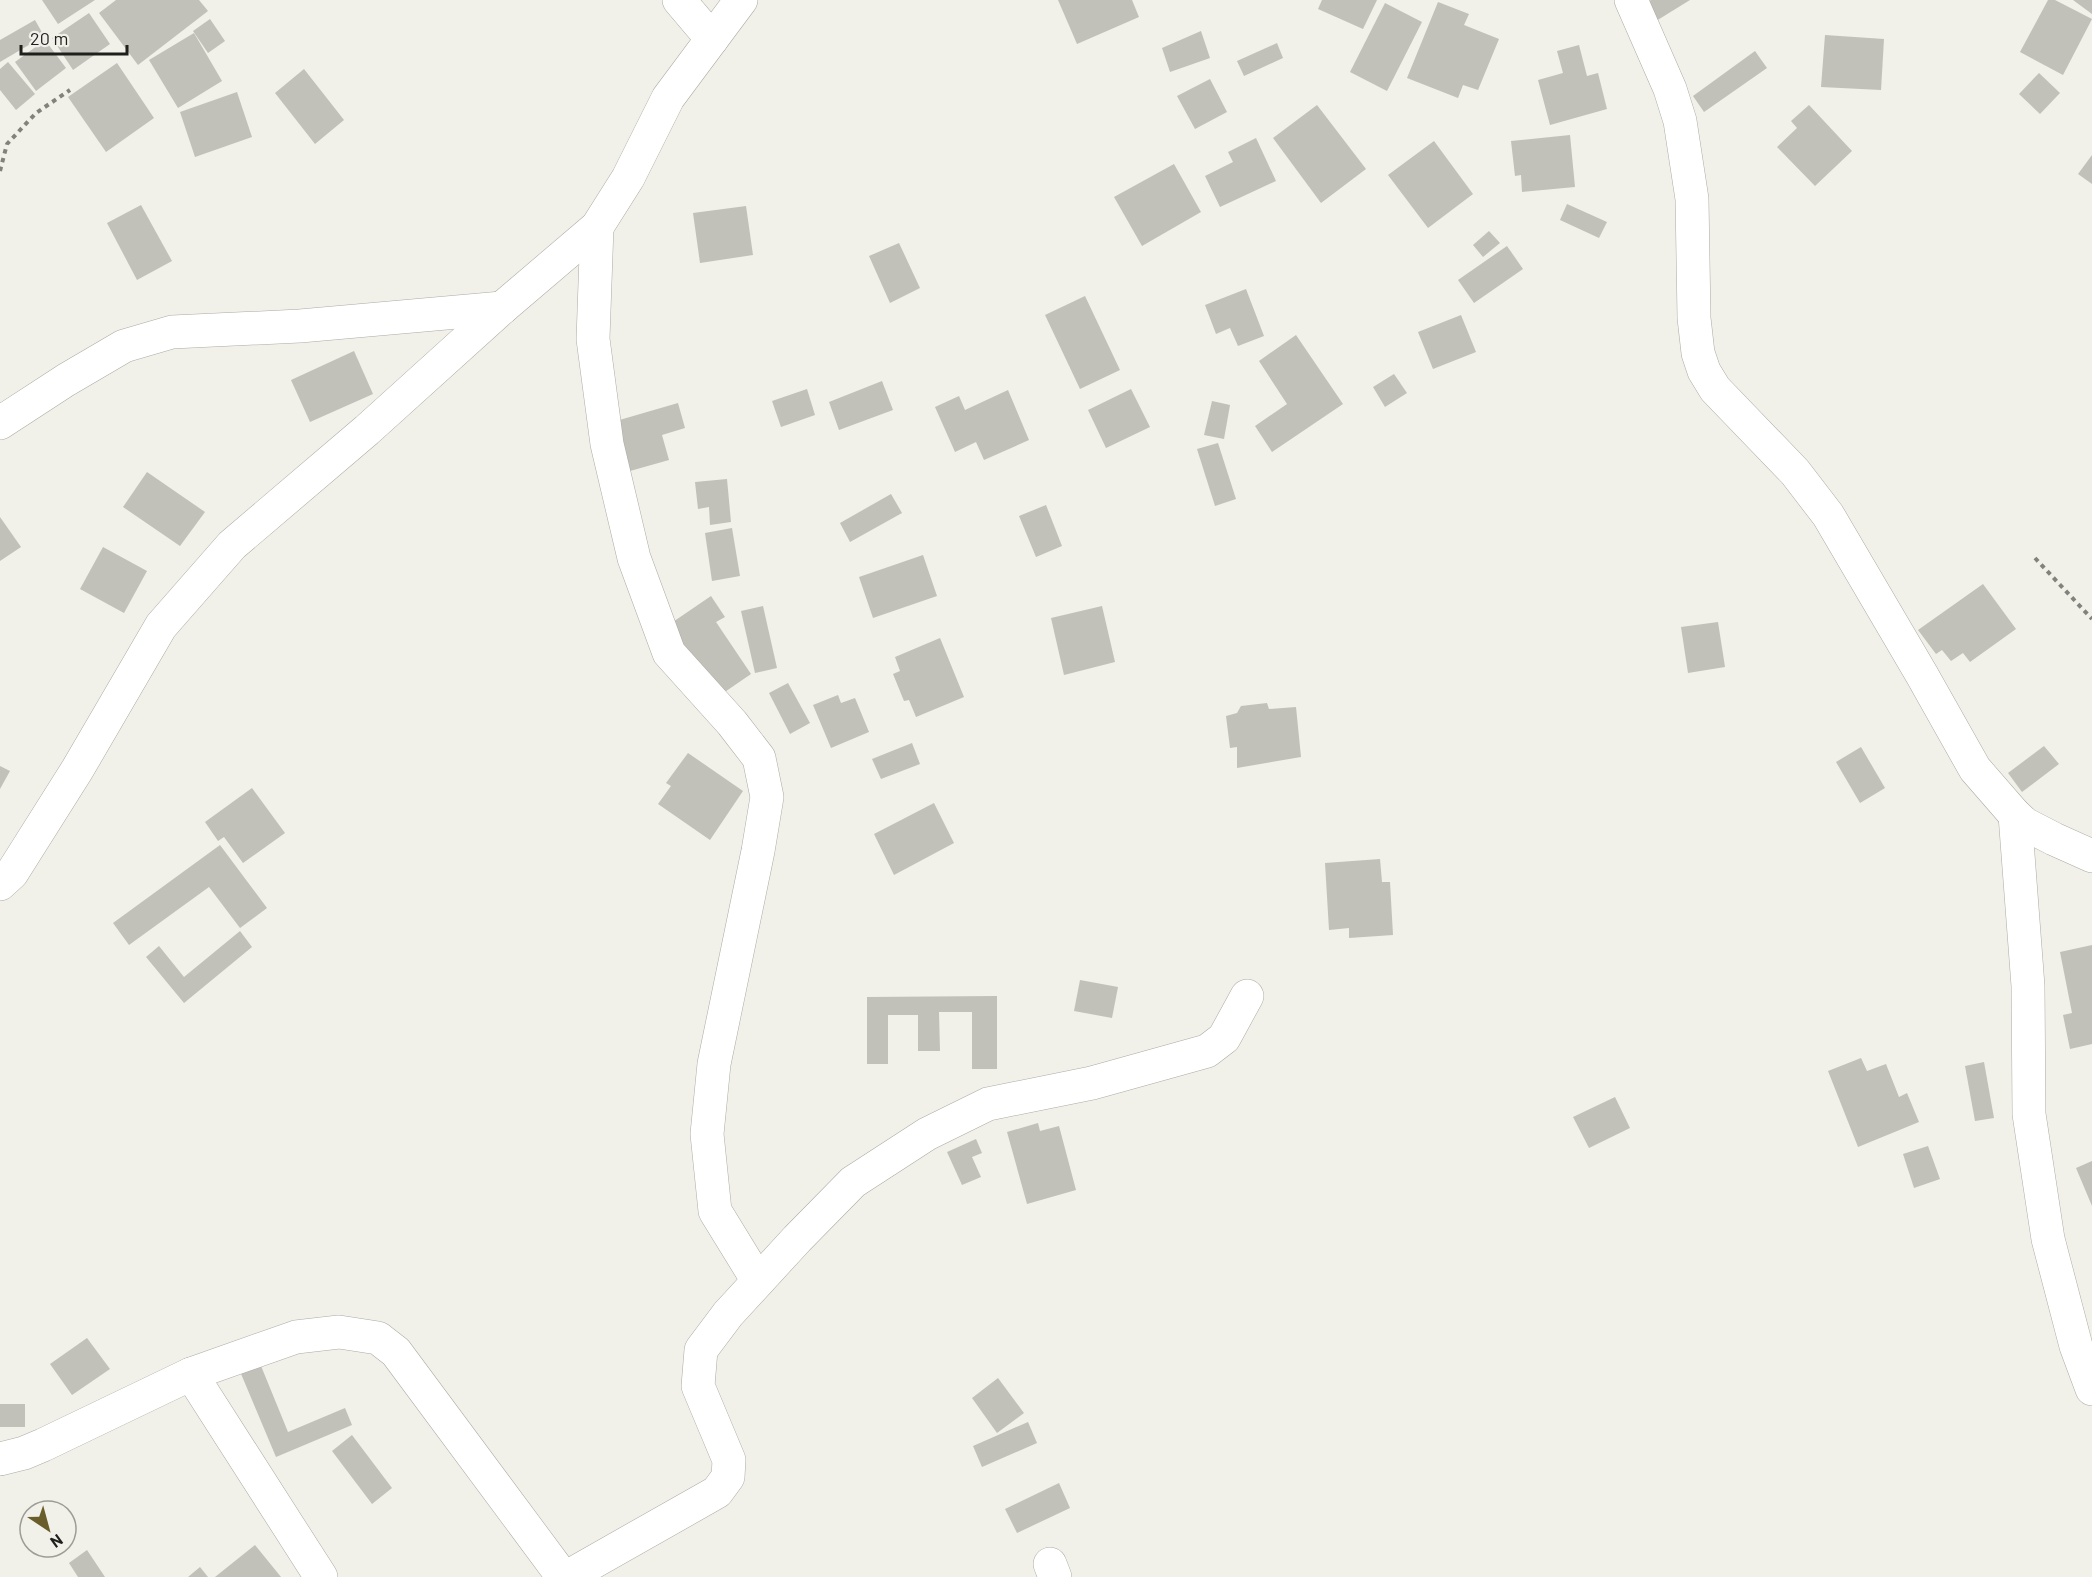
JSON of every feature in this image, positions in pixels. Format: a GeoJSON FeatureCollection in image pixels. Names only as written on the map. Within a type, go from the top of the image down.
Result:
{"type":"FeatureCollection","features":[{"type":"Feature","properties":{"kind":"street"},"geometry":{"type":"LineString","coordinates":[[679,0],[712,39]]}},
{"type":"Feature","properties":{"kind":"street"},"geometry":{"type":"LineString","coordinates":[[0,884],[12,873],[77,770],[161,626],[232,545],[367,430],[502,308],[597,227],[628,178],[668,98],[741,0]]}},
{"type":"Feature","properties":{"kind":"street"},"geometry":{"type":"LineString","coordinates":[[1631,0],[1670,89],[1680,121],[1692,199],[1694,318],[1698,353],[1704,371],[1722,396],[1795,472],[1828,515],[1975,769],[2015,815],[2035,830],[2092,855]]}},
{"type":"Feature","properties":{"kind":"street"},"geometry":{"type":"LineString","coordinates":[[597,227],[593,339],[606,444],[634,558],[669,653],[732,723],[759,758],[767,797],[714,1064],[707,1134],[715,1211],[758,1281]]}},
{"type":"Feature","properties":{"kind":"street"},"geometry":{"type":"LineString","coordinates":[[0,423],[124,346],[172,332],[300,326],[502,308]]}},
{"type":"Feature","properties":{"kind":"street"},"geometry":{"type":"LineString","coordinates":[[2015,815],[2028,986],[2029,1114],[2048,1239],[2076,1346],[2092,1389]]}},
{"type":"Feature","properties":{"kind":"street"},"geometry":{"type":"LineString","coordinates":[[0,1459],[43,1445],[191,1374],[296,1337],[339,1332],[378,1338],[396,1352],[565,1577],[717,1492],[728,1477],[729,1460],[698,1386],[701,1350],[728,1314],[853,1182],[927,1134],[988,1104],[1092,1083],[1207,1051],[1224,1038],[1247,996]]}},
{"type":"Feature","properties":{"kind":"street"},"geometry":{"type":"LineString","coordinates":[[191,1374],[321,1577]]}},
{"type":"Feature","properties":{"kind":"path"},"geometry":{"type":"LineString","coordinates":[[0,171],[7,144],[36,113],[70,90]]}},
{"type":"Feature","properties":{"kind":"path"},"geometry":{"type":"LineString","coordinates":[[2035,558],[2092,619]]}},
{"type":"Feature","properties":{"kind":"building"},"geometry":{"type":"Polygon","coordinates":[[[42,0],[95,0],[58,24],[42,0]]]}},
{"type":"Feature","properties":{"kind":"building"},"geometry":{"type":"Polygon","coordinates":[[[116,0],[199,0],[208,11],[138,65],[99,13],[116,0]]]}},
{"type":"Feature","properties":{"kind":"building"},"geometry":{"type":"Polygon","coordinates":[[[1058,0],[1132,0],[1139,17],[1077,44],[1058,0]]]}},
{"type":"Feature","properties":{"kind":"building"},"geometry":{"type":"Polygon","coordinates":[[[1322,0],[1377,0],[1363,29],[1318,9],[1322,0]]]}},
{"type":"Feature","properties":{"kind":"building"},"geometry":{"type":"Polygon","coordinates":[[[1651,0],[1690,0],[1656,21],[1645,4],[1651,0]]]}},
{"type":"Feature","properties":{"kind":"building"},"geometry":{"type":"Polygon","coordinates":[[[2048,0],[2055,0],[2092,19],[2063,75],[2020,52],[2048,0]]]}},
{"type":"Feature","properties":{"kind":"building"},"geometry":{"type":"Polygon","coordinates":[[[2073,0],[2092,0],[2092,14],[2073,0]]]}},
{"type":"Feature","properties":{"kind":"building"},"geometry":{"type":"Polygon","coordinates":[[[1438,2],[1469,14],[1464,25],[1499,39],[1478,90],[1463,85],[1458,98],[1407,78],[1438,2]]]}},
{"type":"Feature","properties":{"kind":"building"},"geometry":{"type":"Polygon","coordinates":[[[1385,3],[1422,22],[1387,91],[1350,72],[1385,3]]]}},
{"type":"Feature","properties":{"kind":"building"},"geometry":{"type":"Polygon","coordinates":[[[89,13],[110,44],[73,70],[52,38],[89,13]]]}},
{"type":"Feature","properties":{"kind":"building"},"geometry":{"type":"Polygon","coordinates":[[[210,19],[225,41],[208,53],[193,31],[210,19]]]}},
{"type":"Feature","properties":{"kind":"building"},"geometry":{"type":"Polygon","coordinates":[[[35,20],[44,36],[0,62],[0,40],[35,20]]]}},
{"type":"Feature","properties":{"kind":"building"},"geometry":{"type":"Polygon","coordinates":[[[1201,31],[1210,58],[1170,72],[1162,48],[1201,31]]]}},
{"type":"Feature","properties":{"kind":"building"},"geometry":{"type":"Polygon","coordinates":[[[194,33],[222,81],[178,108],[149,60],[194,33]]]}},
{"type":"Feature","properties":{"kind":"building"},"geometry":{"type":"Polygon","coordinates":[[[1825,35],[1884,39],[1881,90],[1821,87],[1825,35]]]}},
{"type":"Feature","properties":{"kind":"building"},"geometry":{"type":"Polygon","coordinates":[[[45,40],[66,68],[36,91],[15,62],[45,40]]]}},
{"type":"Feature","properties":{"kind":"building"},"geometry":{"type":"Polygon","coordinates":[[[1277,43],[1283,58],[1244,76],[1237,61],[1277,43]]]}},
{"type":"Feature","properties":{"kind":"building"},"geometry":{"type":"Polygon","coordinates":[[[1579,45],[1587,76],[1598,73],[1607,109],[1550,125],[1538,80],[1563,73],[1557,51],[1579,45]]]}},
{"type":"Feature","properties":{"kind":"building"},"geometry":{"type":"Polygon","coordinates":[[[1755,51],[1767,68],[1704,112],[1693,96],[1755,51]]]}},
{"type":"Feature","properties":{"kind":"building"},"geometry":{"type":"Polygon","coordinates":[[[8,62],[35,94],[16,110],[0,90],[0,69],[8,62]]]}},
{"type":"Feature","properties":{"kind":"building"},"geometry":{"type":"Polygon","coordinates":[[[117,63],[154,118],[106,152],[68,97],[117,63]]]}},
{"type":"Feature","properties":{"kind":"building"},"geometry":{"type":"Polygon","coordinates":[[[304,69],[344,120],[315,144],[275,93],[304,69]]]}},
{"type":"Feature","properties":{"kind":"building"},"geometry":{"type":"Polygon","coordinates":[[[2039,73],[2060,93],[2040,114],[2019,94],[2039,73]]]}},
{"type":"Feature","properties":{"kind":"building"},"geometry":{"type":"Polygon","coordinates":[[[1210,79],[1227,112],[1195,129],[1177,96],[1210,79]]]}},
{"type":"Feature","properties":{"kind":"building"},"geometry":{"type":"Polygon","coordinates":[[[237,92],[252,137],[195,157],[180,112],[237,92]]]}},
{"type":"Feature","properties":{"kind":"building"},"geometry":{"type":"Polygon","coordinates":[[[1317,105],[1366,169],[1321,203],[1273,138],[1317,105]]]}},
{"type":"Feature","properties":{"kind":"building"},"geometry":{"type":"Polygon","coordinates":[[[1809,105],[1852,151],[1815,186],[1777,147],[1797,128],[1791,121],[1809,105]]]}},
{"type":"Feature","properties":{"kind":"building"},"geometry":{"type":"Polygon","coordinates":[[[1570,135],[1575,187],[1522,192],[1521,175],[1515,176],[1511,141],[1570,135]]]}},
{"type":"Feature","properties":{"kind":"building"},"geometry":{"type":"Polygon","coordinates":[[[1256,138],[1276,181],[1220,207],[1205,176],[1233,162],[1228,152],[1256,138]]]}},
{"type":"Feature","properties":{"kind":"building"},"geometry":{"type":"Polygon","coordinates":[[[1434,141],[1473,194],[1428,228],[1388,175],[1434,141]]]}},
{"type":"Feature","properties":{"kind":"building"},"geometry":{"type":"Polygon","coordinates":[[[2092,155],[2092,184],[2078,174],[2092,155]]]}},
{"type":"Feature","properties":{"kind":"building"},"geometry":{"type":"Polygon","coordinates":[[[1174,164],[1201,212],[1142,246],[1114,197],[1174,164]]]}},
{"type":"Feature","properties":{"kind":"building"},"geometry":{"type":"Polygon","coordinates":[[[1567,204],[1607,222],[1599,238],[1560,220],[1567,204]]]}},
{"type":"Feature","properties":{"kind":"building"},"geometry":{"type":"Polygon","coordinates":[[[141,205],[172,261],[137,280],[107,223],[141,205]]]}},
{"type":"Feature","properties":{"kind":"building"},"geometry":{"type":"Polygon","coordinates":[[[746,206],[753,255],[700,263],[693,213],[746,206]]]}},
{"type":"Feature","properties":{"kind":"building"},"geometry":{"type":"Polygon","coordinates":[[[1489,231],[1500,243],[1483,257],[1473,245],[1489,231]]]}},
{"type":"Feature","properties":{"kind":"building"},"geometry":{"type":"Polygon","coordinates":[[[899,243],[920,288],[890,303],[869,256],[899,243]]]}},
{"type":"Feature","properties":{"kind":"building"},"geometry":{"type":"Polygon","coordinates":[[[1507,246],[1523,269],[1474,303],[1458,280],[1507,246]]]}},
{"type":"Feature","properties":{"kind":"building"},"geometry":{"type":"Polygon","coordinates":[[[1246,289],[1264,336],[1238,346],[1230,328],[1216,334],[1205,305],[1246,289]]]}},
{"type":"Feature","properties":{"kind":"building"},"geometry":{"type":"Polygon","coordinates":[[[1085,296],[1120,370],[1080,389],[1045,315],[1085,296]]]}},
{"type":"Feature","properties":{"kind":"building"},"geometry":{"type":"Polygon","coordinates":[[[1461,315],[1476,352],[1433,369],[1418,332],[1461,315]]]}},
{"type":"Feature","properties":{"kind":"building"},"geometry":{"type":"Polygon","coordinates":[[[1296,335],[1343,404],[1272,452],[1255,426],[1287,404],[1259,361],[1296,335]]]}},
{"type":"Feature","properties":{"kind":"building"},"geometry":{"type":"Polygon","coordinates":[[[354,351],[373,394],[310,422],[291,380],[354,351]]]}},
{"type":"Feature","properties":{"kind":"building"},"geometry":{"type":"Polygon","coordinates":[[[1394,374],[1407,393],[1385,407],[1373,387],[1394,374]]]}},
{"type":"Feature","properties":{"kind":"building"},"geometry":{"type":"Polygon","coordinates":[[[882,381],[893,410],[839,430],[829,402],[882,381]]]}},
{"type":"Feature","properties":{"kind":"building"},"geometry":{"type":"Polygon","coordinates":[[[807,389],[815,415],[781,427],[772,401],[807,389]]]}},
{"type":"Feature","properties":{"kind":"building"},"geometry":{"type":"Polygon","coordinates":[[[1131,389],[1150,427],[1106,448],[1088,410],[1131,389]]]}},
{"type":"Feature","properties":{"kind":"building"},"geometry":{"type":"Polygon","coordinates":[[[1008,390],[1029,440],[984,460],[976,442],[955,452],[935,407],[959,396],[965,410],[1008,390]]]}},
{"type":"Feature","properties":{"kind":"building"},"geometry":{"type":"Polygon","coordinates":[[[1212,401],[1230,405],[1224,439],[1204,435],[1212,401]]]}},
{"type":"Feature","properties":{"kind":"building"},"geometry":{"type":"Polygon","coordinates":[[[678,403],[685,428],[662,435],[669,460],[630,471],[616,421],[678,403]]]}},
{"type":"Feature","properties":{"kind":"building"},"geometry":{"type":"Polygon","coordinates":[[[1218,443],[1236,499],[1215,506],[1197,449],[1218,443]]]}},
{"type":"Feature","properties":{"kind":"building"},"geometry":{"type":"Polygon","coordinates":[[[147,472],[205,512],[180,546],[123,507],[147,472]]]}},
{"type":"Feature","properties":{"kind":"building"},"geometry":{"type":"Polygon","coordinates":[[[727,479],[731,522],[710,525],[709,507],[698,509],[695,482],[727,479]]]}},
{"type":"Feature","properties":{"kind":"building"},"geometry":{"type":"Polygon","coordinates":[[[891,494],[902,513],[850,542],[840,523],[891,494]]]}},
{"type":"Feature","properties":{"kind":"building"},"geometry":{"type":"Polygon","coordinates":[[[1046,505],[1062,546],[1036,557],[1019,516],[1046,505]]]}},
{"type":"Feature","properties":{"kind":"building"},"geometry":{"type":"Polygon","coordinates":[[[0,517],[21,547],[0,561],[0,517]]]}},
{"type":"Feature","properties":{"kind":"building"},"geometry":{"type":"Polygon","coordinates":[[[732,528],[740,576],[712,581],[705,533],[732,528]]]}},
{"type":"Feature","properties":{"kind":"building"},"geometry":{"type":"Polygon","coordinates":[[[103,547],[147,571],[124,613],[80,589],[103,547]]]}},
{"type":"Feature","properties":{"kind":"building"},"geometry":{"type":"Polygon","coordinates":[[[923,555],[937,596],[873,618],[859,577],[923,555]]]}},
{"type":"Feature","properties":{"kind":"building"},"geometry":{"type":"Polygon","coordinates":[[[1983,584],[2016,629],[1970,662],[1963,653],[1951,661],[1942,650],[1936,654],[1918,630],[1983,584]]]}},
{"type":"Feature","properties":{"kind":"building"},"geometry":{"type":"Polygon","coordinates":[[[711,596],[725,617],[716,622],[751,674],[716,698],[667,626],[711,596]]]}},
{"type":"Feature","properties":{"kind":"building"},"geometry":{"type":"Polygon","coordinates":[[[763,606],[777,668],[755,673],[741,611],[763,606]]]}},
{"type":"Feature","properties":{"kind":"building"},"geometry":{"type":"Polygon","coordinates":[[[1102,606],[1115,662],[1064,675],[1051,618],[1102,606]]]}},
{"type":"Feature","properties":{"kind":"building"},"geometry":{"type":"Polygon","coordinates":[[[1718,622],[1725,667],[1688,673],[1681,627],[1718,622]]]}},
{"type":"Feature","properties":{"kind":"building"},"geometry":{"type":"Polygon","coordinates":[[[940,638],[964,697],[916,717],[909,700],[904,701],[893,674],[900,671],[895,657],[940,638]]]}},
{"type":"Feature","properties":{"kind":"building"},"geometry":{"type":"Polygon","coordinates":[[[788,683],[810,723],[790,734],[769,693],[788,683]]]}},
{"type":"Feature","properties":{"kind":"building"},"geometry":{"type":"Polygon","coordinates":[[[838,695],[841,703],[855,698],[869,732],[831,748],[813,705],[838,695]]]}},
{"type":"Feature","properties":{"kind":"building"},"geometry":{"type":"Polygon","coordinates":[[[1267,703],[1269,709],[1296,707],[1301,757],[1237,768],[1237,747],[1230,748],[1226,716],[1237,713],[1241,706],[1267,703]]]}},
{"type":"Feature","properties":{"kind":"building"},"geometry":{"type":"Polygon","coordinates":[[[912,743],[920,764],[881,779],[872,759],[912,743]]]}},
{"type":"Feature","properties":{"kind":"building"},"geometry":{"type":"Polygon","coordinates":[[[2044,746],[2059,764],[2022,792],[2008,773],[2044,746]]]}},
{"type":"Feature","properties":{"kind":"building"},"geometry":{"type":"Polygon","coordinates":[[[1861,747],[1885,788],[1860,803],[1836,762],[1861,747]]]}},
{"type":"Feature","properties":{"kind":"building"},"geometry":{"type":"Polygon","coordinates":[[[688,753],[743,791],[710,840],[658,804],[671,786],[666,783],[688,753]]]}},
{"type":"Feature","properties":{"kind":"building"},"geometry":{"type":"Polygon","coordinates":[[[0,766],[10,771],[0,789],[0,766]]]}},
{"type":"Feature","properties":{"kind":"building"},"geometry":{"type":"Polygon","coordinates":[[[252,788],[285,833],[243,863],[224,837],[218,841],[205,822],[252,788]]]}},
{"type":"Feature","properties":{"kind":"building"},"geometry":{"type":"Polygon","coordinates":[[[934,803],[954,843],[894,875],[874,834],[934,803]]]}},
{"type":"Feature","properties":{"kind":"building"},"geometry":{"type":"Polygon","coordinates":[[[220,845],[267,908],[240,928],[209,887],[129,945],[113,923],[220,845]]]}},
{"type":"Feature","properties":{"kind":"building"},"geometry":{"type":"Polygon","coordinates":[[[1380,859],[1382,882],[1390,882],[1393,935],[1349,938],[1349,928],[1329,930],[1325,863],[1380,859]]]}},
{"type":"Feature","properties":{"kind":"building"},"geometry":{"type":"Polygon","coordinates":[[[240,931],[252,947],[184,1003],[146,957],[159,946],[184,977],[240,931]]]}},
{"type":"Feature","properties":{"kind":"building"},"geometry":{"type":"Polygon","coordinates":[[[2092,945],[2092,1044],[2070,1049],[2063,1015],[2072,1013],[2060,952],[2092,945]]]}},
{"type":"Feature","properties":{"kind":"building"},"geometry":{"type":"Polygon","coordinates":[[[1080,980],[1118,987],[1112,1018],[1074,1011],[1080,980]]]}},
{"type":"Feature","properties":{"kind":"building"},"geometry":{"type":"Polygon","coordinates":[[[997,996],[997,1069],[972,1069],[972,1012],[939,1012],[940,1051],[918,1051],[918,1015],[888,1015],[888,1064],[867,1064],[867,997],[997,996]]]}},
{"type":"Feature","properties":{"kind":"building"},"geometry":{"type":"Polygon","coordinates":[[[1861,1058],[1867,1071],[1886,1064],[1899,1097],[1907,1093],[1919,1122],[1858,1147],[1828,1071],[1861,1058]]]}},
{"type":"Feature","properties":{"kind":"building"},"geometry":{"type":"Polygon","coordinates":[[[1984,1062],[1994,1118],[1975,1121],[1965,1066],[1984,1062]]]}},
{"type":"Feature","properties":{"kind":"building"},"geometry":{"type":"Polygon","coordinates":[[[1615,1097],[1630,1128],[1589,1148],[1573,1117],[1615,1097]]]}},
{"type":"Feature","properties":{"kind":"building"},"geometry":{"type":"Polygon","coordinates":[[[1038,1123],[1040,1131],[1059,1126],[1076,1190],[1027,1204],[1007,1132],[1038,1123]]]}},
{"type":"Feature","properties":{"kind":"building"},"geometry":{"type":"Polygon","coordinates":[[[976,1139],[982,1153],[972,1157],[981,1177],[962,1185],[947,1152],[976,1139]]]}},
{"type":"Feature","properties":{"kind":"building"},"geometry":{"type":"Polygon","coordinates":[[[1928,1146],[1940,1179],[1914,1188],[1903,1154],[1928,1146]]]}},
{"type":"Feature","properties":{"kind":"building"},"geometry":{"type":"Polygon","coordinates":[[[2092,1161],[2092,1206],[2076,1168],[2092,1161]]]}},
{"type":"Feature","properties":{"kind":"building"},"geometry":{"type":"Polygon","coordinates":[[[87,1338],[110,1369],[72,1395],[50,1364],[87,1338]]]}},
{"type":"Feature","properties":{"kind":"building"},"geometry":{"type":"Polygon","coordinates":[[[259,1361],[288,1432],[345,1408],[352,1425],[276,1457],[239,1369],[259,1361]]]}},
{"type":"Feature","properties":{"kind":"building"},"geometry":{"type":"Polygon","coordinates":[[[998,1378],[1024,1413],[997,1433],[972,1398],[998,1378]]]}},
{"type":"Feature","properties":{"kind":"building"},"geometry":{"type":"Polygon","coordinates":[[[0,1404],[25,1404],[25,1427],[0,1427],[0,1404]]]}},
{"type":"Feature","properties":{"kind":"building"},"geometry":{"type":"Polygon","coordinates":[[[1028,1422],[1037,1443],[982,1467],[973,1446],[1028,1422]]]}},
{"type":"Feature","properties":{"kind":"building"},"geometry":{"type":"Polygon","coordinates":[[[352,1435],[392,1488],[372,1504],[332,1451],[352,1435]]]}},
{"type":"Feature","properties":{"kind":"building"},"geometry":{"type":"Polygon","coordinates":[[[1059,1483],[1070,1508],[1017,1533],[1005,1509],[1059,1483]]]}},
{"type":"Feature","properties":{"kind":"building"},"geometry":{"type":"Polygon","coordinates":[[[255,1545],[281,1577],[215,1577],[255,1545]]]}},
{"type":"Feature","properties":{"kind":"building"},"geometry":{"type":"Polygon","coordinates":[[[87,1550],[105,1577],[78,1577],[69,1563],[78,1559],[87,1550]]]}},
{"type":"Feature","properties":{"kind":"building"},"geometry":{"type":"Polygon","coordinates":[[[200,1567],[208,1577],[188,1577],[200,1567]]]}}]}
